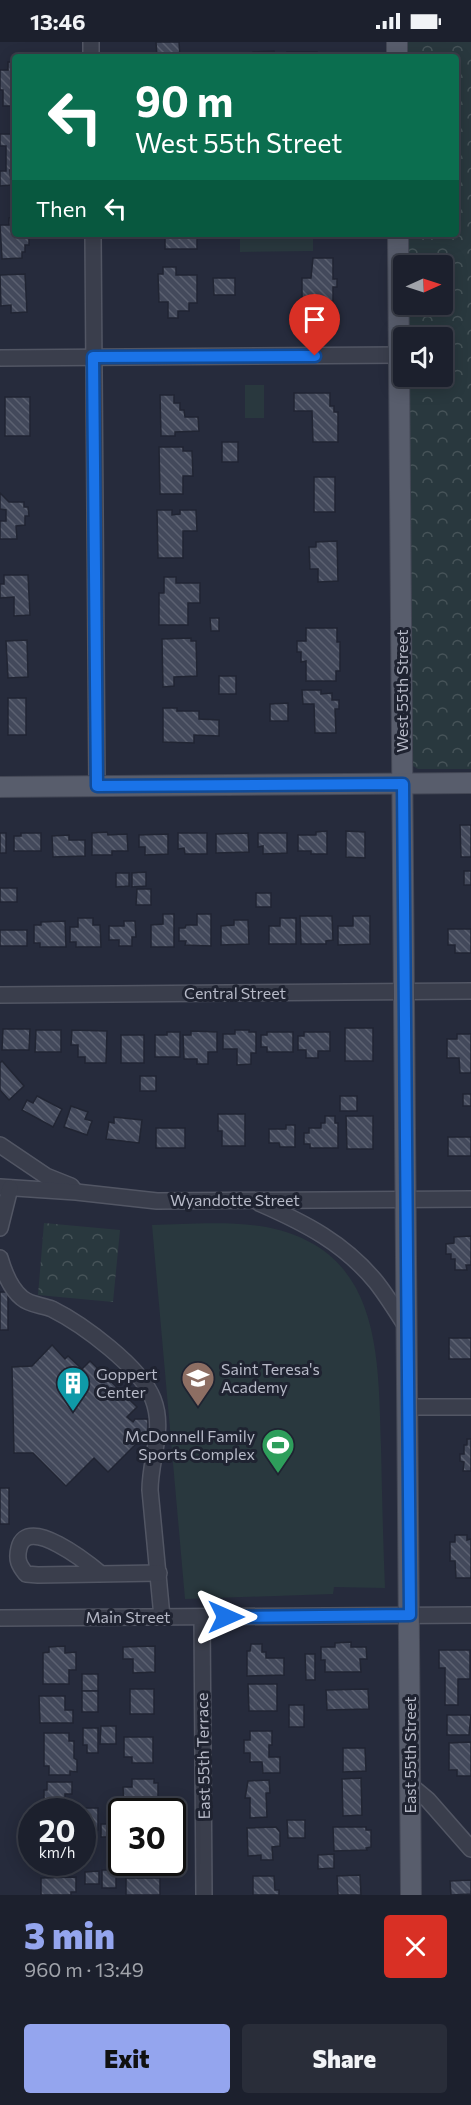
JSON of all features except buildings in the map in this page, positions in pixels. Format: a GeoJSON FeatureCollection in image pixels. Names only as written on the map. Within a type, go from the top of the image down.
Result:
{"type":"FeatureCollection","features":[{"type":"Feature","properties":{"kind":"main road","name":"West 55th Street"},"geometry":{"type":"LineString","coordinates":[[399,237],[400,327]]}},
{"type":"Feature","properties":{"kind":"main road","name":"West 55th Street"},"geometry":{"type":"LineString","coordinates":[[400,387],[410,1615]]}},
{"type":"Feature","properties":{"kind":"main road"},"geometry":{"type":"LineString","coordinates":[[0,787],[471,783]]}},
{"type":"Feature","properties":{"kind":"main road","name":"East 55th Street"},"geometry":{"type":"LineString","coordinates":[[410,1615],[411,1895]]}},
{"type":"Feature","properties":{"kind":"street"},"geometry":{"type":"LineString","coordinates":[[93,237],[97,786]]}},
{"type":"Feature","properties":{"kind":"street"},"geometry":{"type":"LineString","coordinates":[[0,358],[393,355]]}},
{"type":"Feature","properties":{"kind":"street","name":"Central Street"},"geometry":{"type":"LineString","coordinates":[[0,995],[471,991]]}},
{"type":"Feature","properties":{"kind":"street"},"geometry":{"type":"LineString","coordinates":[[0,1145],[46,1176],[71,1186],[76,1192]]}},
{"type":"Feature","properties":{"kind":"street"},"geometry":{"type":"LineString","coordinates":[[0,1228],[5,1188]]}},
{"type":"Feature","properties":{"kind":"street","name":"Wyandotte Street"},"geometry":{"type":"LineString","coordinates":[[5,1188],[76,1192],[157,1201],[471,1199]]}},
{"type":"Feature","properties":{"kind":"street"},"geometry":{"type":"LineString","coordinates":[[254,1200],[304,1222],[343,1248],[376,1281],[407,1328]]}},
{"type":"Feature","properties":{"kind":"street"},"geometry":{"type":"LineString","coordinates":[[0,1258],[5,1273],[19,1296],[28,1302],[50,1308],[91,1332],[142,1378],[153,1399],[158,1417],[158,1434],[150,1476],[150,1490],[162,1617]]}},
{"type":"Feature","properties":{"kind":"street"},"geometry":{"type":"LineString","coordinates":[[408,1407],[471,1407]]}},
{"type":"Feature","properties":{"kind":"street"},"geometry":{"type":"LineString","coordinates":[[101,1574],[87,1562],[52,1540],[37,1537],[20,1543],[17,1556],[19,1565],[26,1574],[38,1575],[101,1574],[159,1573]]}},
{"type":"Feature","properties":{"kind":"street","name":"Main Street"},"geometry":{"type":"LineString","coordinates":[[0,1618],[471,1615]]}},
{"type":"Feature","properties":{"kind":"street","name":"East 55th Terrace"},"geometry":{"type":"LineString","coordinates":[[202,1617],[204,1895]]}},
{"type":"Feature","properties":{"kind":"street"},"geometry":{"type":"LineString","coordinates":[[410,1785],[428,1800],[471,1849]]}},
{"type":"Feature","properties":{"kind":"green space"},"geometry":{"type":"Polygon","coordinates":[[[405,42],[471,42],[471,769],[418,769],[411,762],[408,387],[453,387],[453,327],[407,327],[407,315],[453,315],[453,255],[407,255],[406,237],[459,237],[459,54],[405,54],[405,42]]]}},
{"type":"Feature","properties":{"kind":"green space"},"geometry":{"type":"Polygon","coordinates":[[[240,237],[313,237],[313,251],[240,252],[240,237]]]}},
{"type":"Feature","properties":{"kind":"green space"},"geometry":{"type":"Polygon","coordinates":[[[245,385],[264,385],[264,418],[245,418],[245,385]]]}},
{"type":"Feature","properties":{"kind":"green space"},"geometry":{"type":"Polygon","coordinates":[[[44,1223],[120,1230],[113,1302],[38,1295],[44,1223]]]}},
{"type":"Feature","properties":{"kind":"green space","name":"McDonnell Family Sports Complex"},"geometry":{"type":"Polygon","coordinates":[[[230,1224],[275,1229],[310,1242],[336,1262],[355,1286],[367,1314],[378,1379],[385,1588],[334,1587],[333,1594],[185,1599],[152,1225],[230,1224]]]}},
{"type":"Feature","properties":{"kind":"place","name":"Saint Teresa's Academy"},"geometry":{"type":"Point","coordinates":[198,1407]}},
{"type":"Feature","properties":{"kind":"place","name":"Goppert Center"},"geometry":{"type":"Point","coordinates":[73,1412]}},
{"type":"Feature","properties":{"kind":"place","name":"McDonnell Family Sports Complex"},"geometry":{"type":"Point","coordinates":[278,1474]}},
{"type":"Feature","properties":{"kind":"route"},"geometry":{"type":"LineString","coordinates":[[226,1617],[410,1615],[403,784],[97,786],[93,357],[315,356]]}}]}
